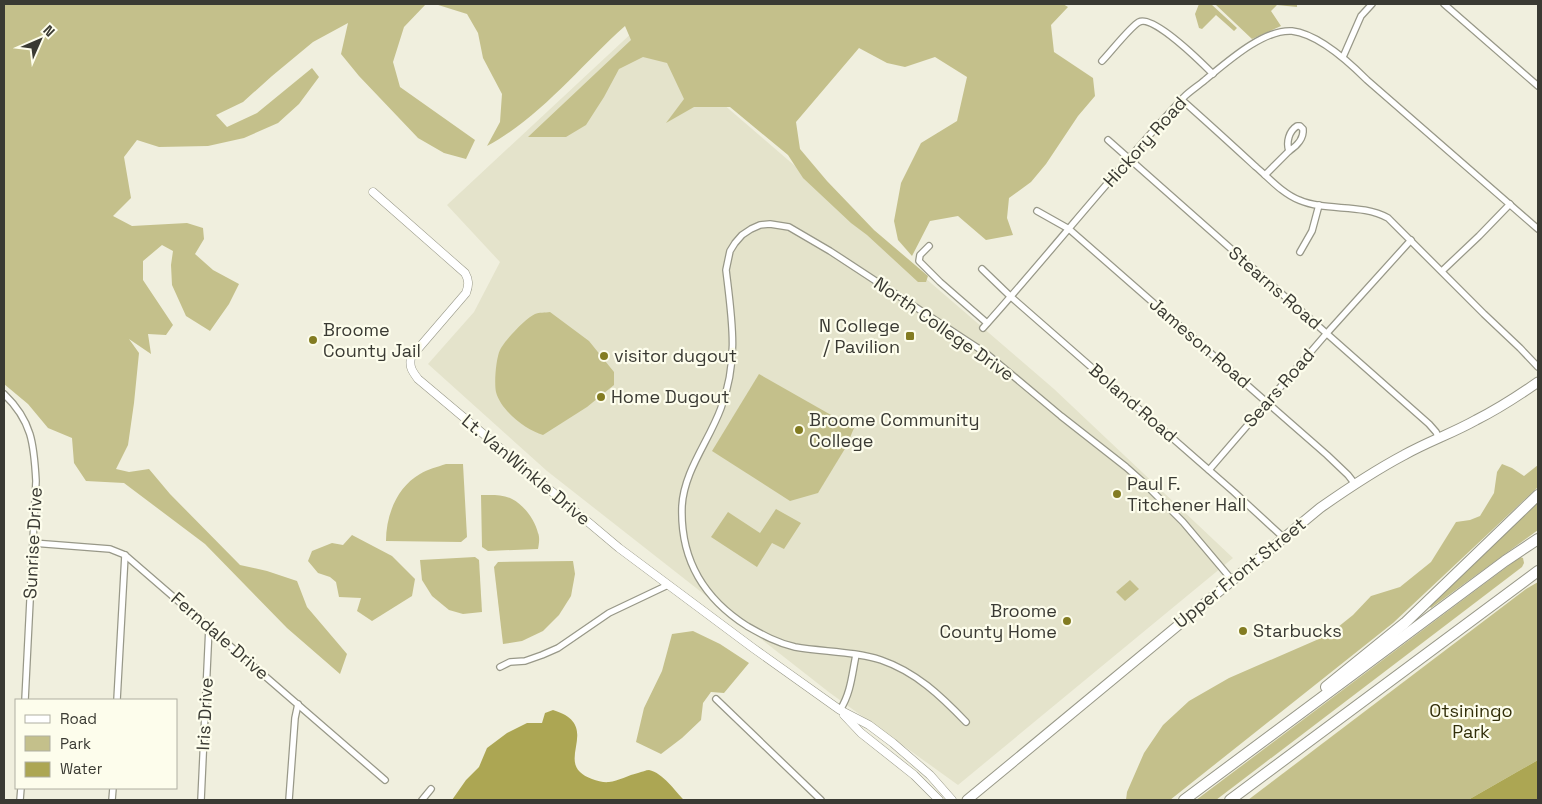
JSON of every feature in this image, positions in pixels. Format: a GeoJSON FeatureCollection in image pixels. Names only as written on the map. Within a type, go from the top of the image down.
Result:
{"type":"FeatureCollection","features":[{"type":"Feature","properties":{"kind":"highway"},"geometry":{"type":"LineString","coordinates":[[1241,757],[1405,622],[1538,495]]}},
{"type":"Feature","properties":{"kind":"highway"},"geometry":{"type":"LineString","coordinates":[[1184,800],[1505,561],[1538,539]]}},
{"type":"Feature","properties":{"kind":"highway"},"geometry":{"type":"LineString","coordinates":[[1230,800],[1538,571]]}},
{"type":"Feature","properties":{"kind":"main road","name":"Upper Front Street"},"geometry":{"type":"LineString","coordinates":[[967,800],[1320,508],[1355,484],[1406,454],[1514,400],[1538,382]]}},
{"type":"Feature","properties":{"kind":"street"},"geometry":{"type":"LineString","coordinates":[[1343,58],[1361,16],[1372,4]]}},
{"type":"Feature","properties":{"kind":"street"},"geometry":{"type":"LineString","coordinates":[[1444,4],[1538,86]]}},
{"type":"Feature","properties":{"kind":"street"},"geometry":{"type":"LineString","coordinates":[[1102,61],[1138,22],[1144,21],[1163,30],[1213,74]]}},
{"type":"Feature","properties":{"kind":"street","name":"Hickory Road"},"geometry":{"type":"LineString","coordinates":[[929,246],[920,255],[919,261],[985,325],[1182,100],[1253,44],[1279,32],[1291,31],[1304,34],[1327,46],[1343,58],[1538,228]]}},
{"type":"Feature","properties":{"kind":"street"},"geometry":{"type":"LineString","coordinates":[[1182,100],[1265,175],[1297,200],[1371,212],[1388,218],[1538,367]]}},
{"type":"Feature","properties":{"kind":"street","name":"Stearns Road"},"geometry":{"type":"LineString","coordinates":[[1108,140],[1429,424],[1439,438]]}},
{"type":"Feature","properties":{"kind":"street"},"geometry":{"type":"LineString","coordinates":[[1265,175],[1289,151]]}},
{"type":"Feature","properties":{"kind":"street","name":"Lt. VanWinkle Drive"},"geometry":{"type":"LineString","coordinates":[[373,192],[465,273],[469,279],[466,293],[411,357],[411,370],[418,379],[619,548],[840,710],[869,725],[914,760],[952,800]]}},
{"type":"Feature","properties":{"kind":"street"},"geometry":{"type":"LineString","coordinates":[[1442,271],[1510,204]]}},
{"type":"Feature","properties":{"kind":"street"},"geometry":{"type":"LineString","coordinates":[[1300,252],[1312,231],[1319,205]]}},
{"type":"Feature","properties":{"kind":"street","name":"Jameson Road"},"geometry":{"type":"LineString","coordinates":[[1037,212],[1069,229],[1327,455],[1355,484]]}},
{"type":"Feature","properties":{"kind":"street","name":"North College Drive"},"geometry":{"type":"LineString","coordinates":[[966,722],[937,693],[922,681],[900,668],[880,660],[796,647],[768,639],[740,622],[716,602],[699,580],[688,556],[683,534],[684,497],[691,471],[721,409],[729,383],[733,329],[726,270],[730,251],[742,235],[752,229],[760,225],[775,224],[789,227],[830,251],[987,354],[1144,483],[1183,522],[1232,580]]}},
{"type":"Feature","properties":{"kind":"street","name":"Sears Road"},"geometry":{"type":"LineString","coordinates":[[1209,470],[1327,333],[1411,240]]}},
{"type":"Feature","properties":{"kind":"street","name":"Boland Road"},"geometry":{"type":"LineString","coordinates":[[982,269],[1010,296],[1284,538]]}},
{"type":"Feature","properties":{"kind":"street","name":"Sunrise Drive"},"geometry":{"type":"LineString","coordinates":[[4,394],[24,420],[35,452],[36,481],[25,699]]}},
{"type":"Feature","properties":{"kind":"street","name":"Ferndale Drive"},"geometry":{"type":"LineString","coordinates":[[33,543],[110,549],[125,554],[385,780]]}},
{"type":"Feature","properties":{"kind":"street"},"geometry":{"type":"LineString","coordinates":[[117,699],[125,554]]}},
{"type":"Feature","properties":{"kind":"street"},"geometry":{"type":"LineString","coordinates":[[500,667],[510,662],[525,661],[558,648],[609,614],[668,585]]}},
{"type":"Feature","properties":{"kind":"street","name":"Iris Drive"},"geometry":{"type":"LineString","coordinates":[[200,800],[209,627]]}},
{"type":"Feature","properties":{"kind":"street"},"geometry":{"type":"LineString","coordinates":[[840,710],[848,696],[856,655]]}},
{"type":"Feature","properties":{"kind":"street"},"geometry":{"type":"LineString","coordinates":[[716,699],[821,800]]}},
{"type":"Feature","properties":{"kind":"street"},"geometry":{"type":"LineString","coordinates":[[289,800],[294,718],[298,704]]}},
{"type":"Feature","properties":{"kind":"street","name":"Lt. VanWinkle Drive"},"geometry":{"type":"LineString","coordinates":[[840,710],[861,733],[914,774],[938,800]]}},
{"type":"Feature","properties":{"kind":"street"},"geometry":{"type":"LineString","coordinates":[[422,800],[431,789]]}},
{"type":"Feature","properties":{"kind":"shaded area","name":"Broome Community College"},"geometry":{"type":"Polygon","coordinates":[[[636,29],[1054,389],[1233,558],[958,785],[830,693],[547,471],[428,364],[474,312],[500,262],[447,205],[636,29]]]}},
{"type":"Feature","properties":{"kind":"green space"},"geometry":{"type":"Polygon","coordinates":[[[4,4],[426,4],[404,27],[393,62],[400,87],[475,140],[466,159],[444,153],[418,138],[359,76],[341,54],[348,23],[313,42],[243,102],[216,115],[227,127],[257,113],[312,68],[319,77],[299,104],[278,123],[244,138],[208,146],[159,147],[137,140],[124,157],[131,198],[113,216],[132,226],[187,223],[203,228],[204,239],[195,254],[213,270],[239,284],[229,304],[210,331],[186,316],[172,285],[171,265],[173,251],[162,245],[143,261],[143,280],[173,325],[166,335],[148,334],[151,354],[129,339],[139,353],[134,403],[128,445],[116,469],[129,472],[149,469],[170,494],[240,565],[267,571],[297,581],[307,607],[347,654],[340,674],[287,628],[205,544],[124,483],[86,481],[74,463],[72,438],[48,428],[28,404],[4,384],[4,4]]]}},
{"type":"Feature","properties":{"kind":"green space"},"geometry":{"type":"Polygon","coordinates":[[[435,4],[1063,4],[1068,7],[1051,25],[1054,52],[1093,78],[1095,96],[1078,116],[1046,164],[1031,182],[1009,198],[1007,218],[1013,235],[986,240],[958,216],[930,221],[912,256],[898,240],[894,221],[901,183],[921,143],[957,121],[967,77],[935,57],[905,67],[887,63],[859,48],[796,122],[800,149],[827,181],[874,230],[928,276],[926,282],[918,282],[803,178],[788,155],[730,107],[694,107],[666,123],[684,99],[667,63],[643,57],[619,69],[586,125],[566,137],[528,137],[631,40],[625,26],[543,106],[507,134],[487,146],[500,122],[502,94],[483,58],[478,33],[467,14],[435,4]]]}},
{"type":"Feature","properties":{"kind":"green space"},"geometry":{"type":"Polygon","coordinates":[[[1199,4],[1211,4],[1237,28],[1234,31],[1216,15],[1202,29],[1199,28],[1195,14],[1199,4]]]}},
{"type":"Feature","properties":{"kind":"green space"},"geometry":{"type":"Polygon","coordinates":[[[1215,4],[1297,4],[1297,7],[1277,5],[1271,11],[1281,26],[1252,39],[1215,4]]]}},
{"type":"Feature","properties":{"kind":"green space"},"geometry":{"type":"Polygon","coordinates":[[[550,312],[589,341],[614,372],[614,385],[587,407],[543,435],[529,429],[515,419],[503,406],[496,392],[495,377],[499,354],[502,346],[510,336],[531,316],[537,313],[550,312]]]}},
{"type":"Feature","properties":{"kind":"green space"},"geometry":{"type":"Polygon","coordinates":[[[759,374],[854,428],[846,447],[818,493],[790,501],[712,451],[759,374]]]}},
{"type":"Feature","properties":{"kind":"green space"},"geometry":{"type":"Polygon","coordinates":[[[446,464],[463,464],[467,537],[461,542],[386,541],[388,521],[394,503],[405,486],[423,472],[446,464]]]}},
{"type":"Feature","properties":{"kind":"green space"},"geometry":{"type":"Polygon","coordinates":[[[1502,464],[1524,476],[1538,465],[1538,487],[1393,623],[1170,800],[1126,800],[1127,792],[1144,753],[1163,725],[1189,701],[1229,678],[1328,635],[1353,615],[1371,596],[1400,587],[1431,562],[1456,522],[1480,516],[1494,493],[1497,472],[1502,464]]]}},
{"type":"Feature","properties":{"kind":"green space"},"geometry":{"type":"Polygon","coordinates":[[[481,495],[504,496],[521,505],[537,528],[539,535],[538,549],[488,551],[482,547],[481,495]]]}},
{"type":"Feature","properties":{"kind":"green space"},"geometry":{"type":"Polygon","coordinates":[[[1538,501],[1538,530],[1431,608],[1429,606],[1538,501]]]}},
{"type":"Feature","properties":{"kind":"green space"},"geometry":{"type":"Polygon","coordinates":[[[776,509],[801,523],[784,549],[772,543],[757,567],[711,537],[728,512],[760,533],[776,509]]]}},
{"type":"Feature","properties":{"kind":"green space"},"geometry":{"type":"Polygon","coordinates":[[[352,535],[392,556],[415,579],[412,596],[372,621],[357,611],[361,598],[339,597],[336,582],[330,577],[318,573],[308,561],[312,551],[332,543],[343,545],[352,535]]]}},
{"type":"Feature","properties":{"kind":"green space"},"geometry":{"type":"Polygon","coordinates":[[[475,557],[479,560],[482,612],[463,614],[449,610],[432,596],[422,580],[420,560],[475,557]]]}},
{"type":"Feature","properties":{"kind":"green space"},"geometry":{"type":"Polygon","coordinates":[[[1520,557],[1523,558],[1524,563],[1522,567],[1216,800],[1196,800],[1520,557]]]}},
{"type":"Feature","properties":{"kind":"green space"},"geometry":{"type":"Polygon","coordinates":[[[573,561],[575,574],[571,596],[559,615],[543,631],[522,641],[503,644],[494,567],[498,562],[573,561]]]}},
{"type":"Feature","properties":{"kind":"green space"},"geometry":{"type":"Polygon","coordinates":[[[1130,580],[1139,589],[1125,601],[1116,592],[1130,580]]]}},
{"type":"Feature","properties":{"kind":"green space","name":"Otsiningo Park"},"geometry":{"type":"Polygon","coordinates":[[[1538,582],[1538,760],[1468,800],[1248,800],[1526,589],[1538,582]]]}},
{"type":"Feature","properties":{"kind":"green space"},"geometry":{"type":"Polygon","coordinates":[[[693,631],[720,644],[749,663],[724,693],[711,692],[703,703],[701,720],[661,754],[636,742],[644,708],[662,671],[672,634],[693,631]]]}},
{"type":"Feature","properties":{"kind":"water"},"geometry":{"type":"Polygon","coordinates":[[[553,710],[567,716],[574,723],[577,731],[575,757],[576,765],[580,772],[597,781],[609,782],[649,770],[664,778],[684,800],[452,800],[466,780],[479,767],[487,748],[507,733],[527,723],[542,723],[545,713],[553,710]]]}},
{"type":"Feature","properties":{"kind":"water"},"geometry":{"type":"Polygon","coordinates":[[[1538,760],[1538,800],[1468,800],[1538,760]]]}},
{"type":"Feature","properties":{"kind":"place","name":"N College / Pavilion"},"geometry":{"type":"Point","coordinates":[910,336]}},
{"type":"Feature","properties":{"kind":"place","name":"Broome County Jail"},"geometry":{"type":"Point","coordinates":[313,340]}},
{"type":"Feature","properties":{"kind":"place","name":"visitor dugout"},"geometry":{"type":"Point","coordinates":[604,356]}},
{"type":"Feature","properties":{"kind":"place","name":"Home Dugout"},"geometry":{"type":"Point","coordinates":[601,397]}},
{"type":"Feature","properties":{"kind":"place","name":"Broome Community College"},"geometry":{"type":"Point","coordinates":[799,430]}},
{"type":"Feature","properties":{"kind":"place","name":"Paul F. Titchener Hall"},"geometry":{"type":"Point","coordinates":[1117,494]}},
{"type":"Feature","properties":{"kind":"place","name":"Broome County Home"},"geometry":{"type":"Point","coordinates":[1067,621]}},
{"type":"Feature","properties":{"kind":"place","name":"Starbucks"},"geometry":{"type":"Point","coordinates":[1243,631]}}]}
